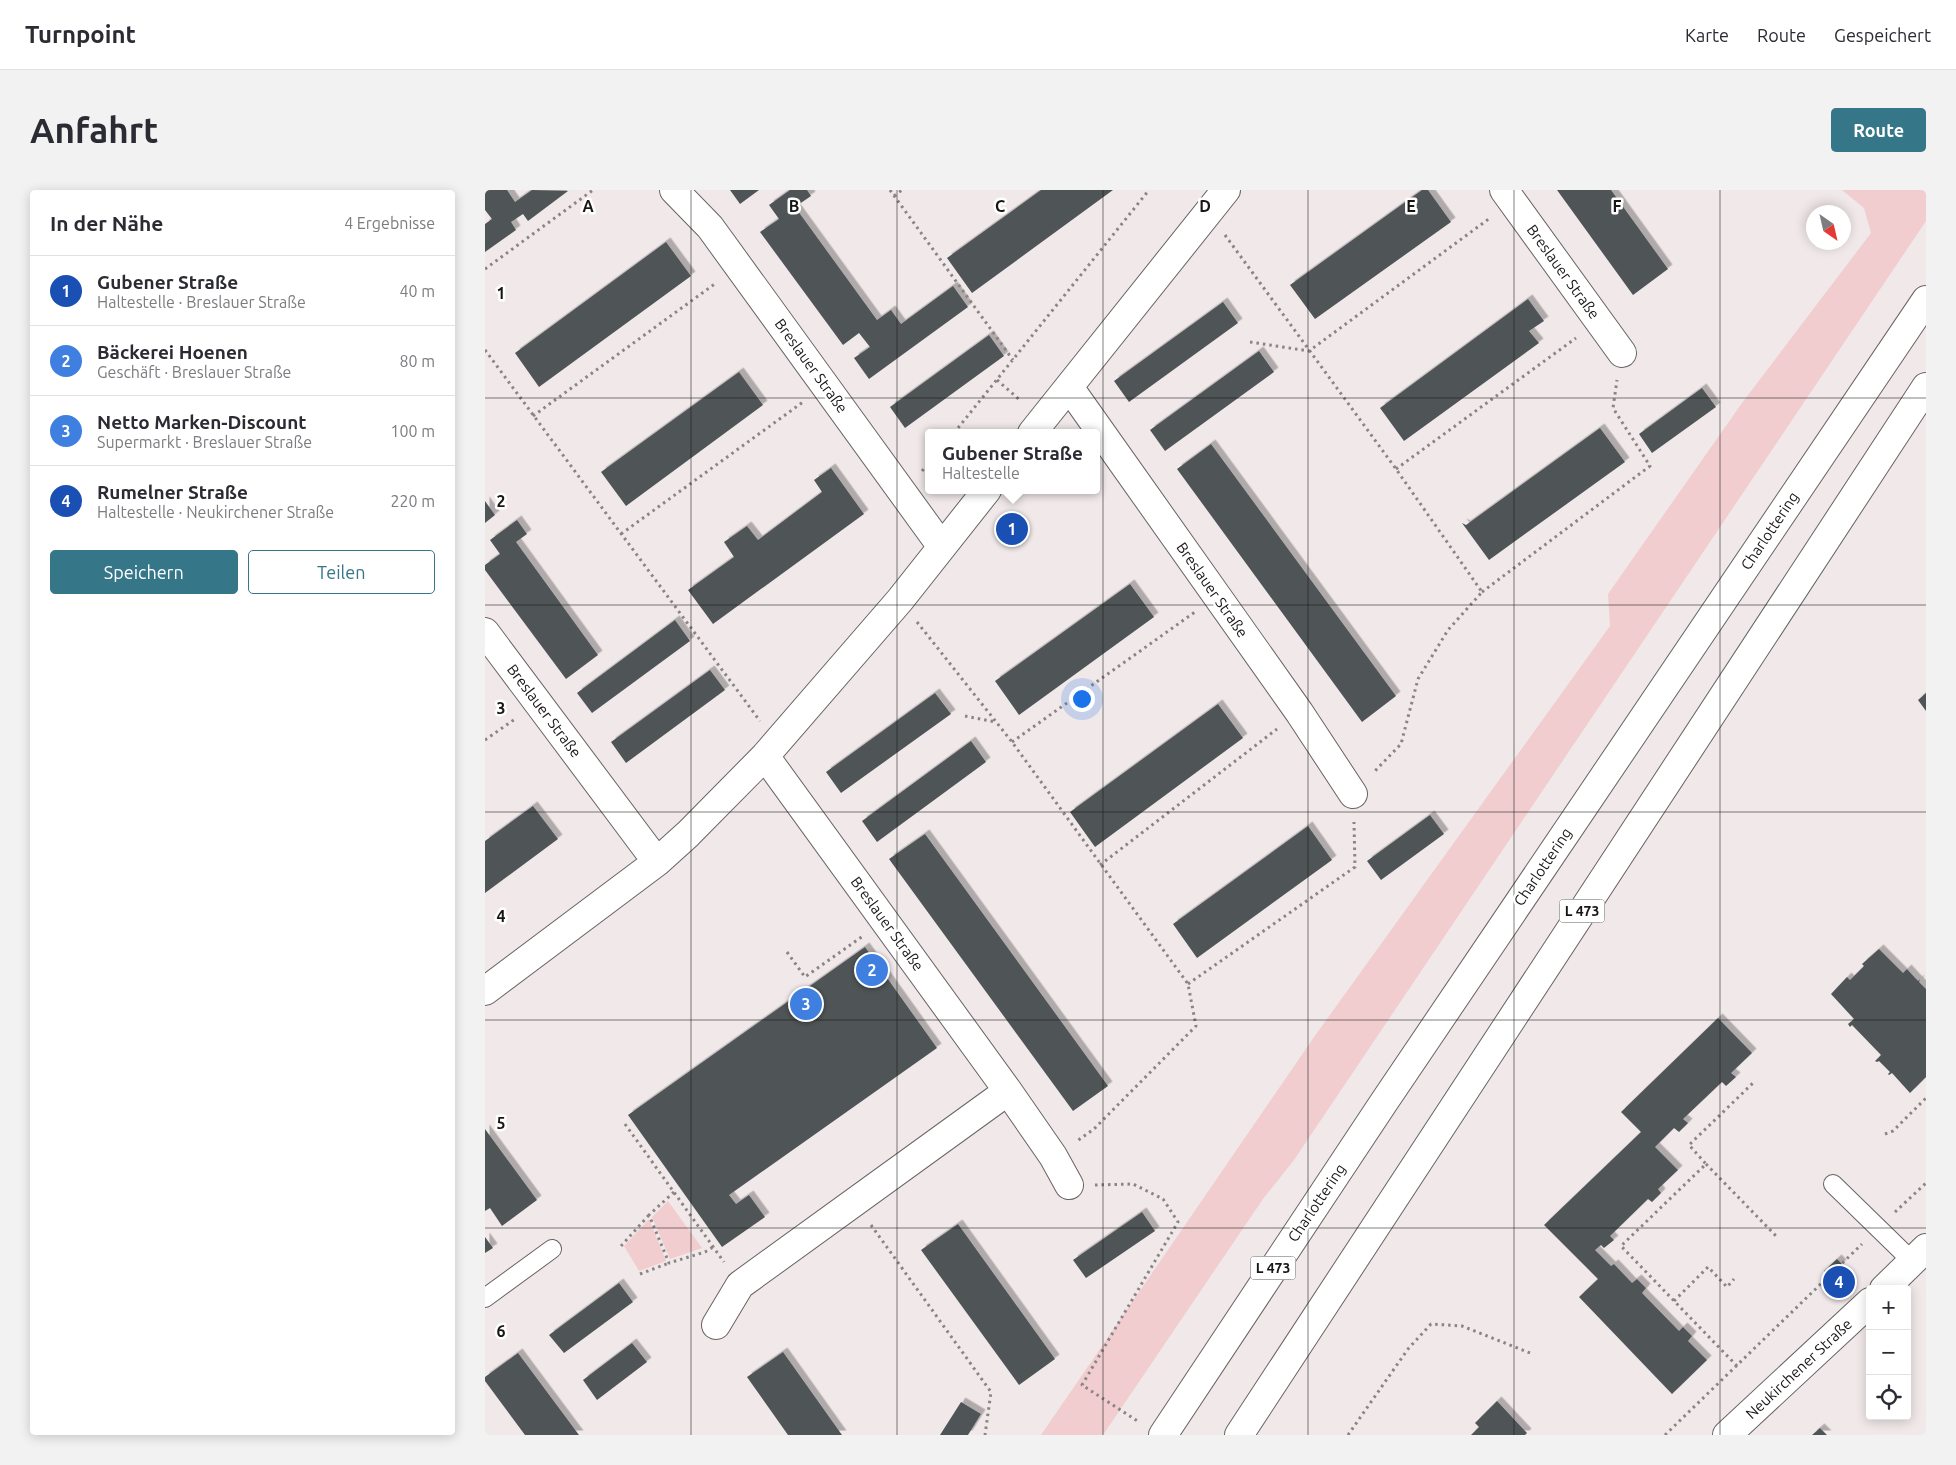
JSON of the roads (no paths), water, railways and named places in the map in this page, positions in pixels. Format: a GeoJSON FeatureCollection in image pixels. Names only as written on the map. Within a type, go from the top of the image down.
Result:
{"type":"FeatureCollection","features":[{"type":"Feature","properties":{"kind":"main road","name":"Breslauer Straße"},"geometry":{"type":"LineString","coordinates":[[674,190],[710,227],[942,547]]}},
{"type":"Feature","properties":{"kind":"main road","name":"Breslauer Straße"},"geometry":{"type":"LineString","coordinates":[[1508,196],[1622,353]]}},
{"type":"Feature","properties":{"kind":"main road"},"geometry":{"type":"LineString","coordinates":[[1035,429],[1212,199]]}},
{"type":"Feature","properties":{"kind":"main road","name":"Charlottering"},"geometry":{"type":"LineString","coordinates":[[1153,1430],[1390,1094],[1926,300]]}},
{"type":"Feature","properties":{"kind":"main road","name":"Breslauer Straße"},"geometry":{"type":"LineString","coordinates":[[1069,387],[1099,429]]}},
{"type":"Feature","properties":{"kind":"main road","name":"L 473"},"geometry":{"type":"LineString","coordinates":[[1239,1435],[1926,387]]}},
{"type":"Feature","properties":{"kind":"main road","name":"Breslauer Straße"},"geometry":{"type":"LineString","coordinates":[[1100,431],[1299,712],[1353,794]]}},
{"type":"Feature","properties":{"kind":"main road"},"geometry":{"type":"LineString","coordinates":[[485,990],[657,862],[771,750],[900,600],[984,494]]}},
{"type":"Feature","properties":{"kind":"main road","name":"Breslauer Straße"},"geometry":{"type":"LineString","coordinates":[[485,632],[657,862]]}},
{"type":"Feature","properties":{"kind":"main road","name":"Breslauer Straße"},"geometry":{"type":"LineString","coordinates":[[771,750],[885,921],[1053,1156],[1069,1185]]}},
{"type":"Feature","properties":{"kind":"main road"},"geometry":{"type":"LineString","coordinates":[[716,1325],[740,1285],[1008,1091]]}},
{"type":"Feature","properties":{"kind":"main road"},"geometry":{"type":"LineString","coordinates":[[1888,1285],[1919,1255]]}},
{"type":"Feature","properties":{"kind":"main road","name":"Neukirchener Straße"},"geometry":{"type":"LineString","coordinates":[[1727,1435],[1866,1306]]}},
{"type":"Feature","properties":{"kind":"lane"},"geometry":{"type":"LineString","coordinates":[[1833,1184],[1879,1228],[1919,1255]]}},
{"type":"Feature","properties":{"kind":"lane"},"geometry":{"type":"LineString","coordinates":[[485,1298],[552,1249]]}},
{"type":"Feature","properties":{"kind":"place","name":"Gubener Straße"},"geometry":{"type":"Point","coordinates":[1012,529]}},
{"type":"Feature","properties":{"kind":"place","name":"Bäckerei Hoenen"},"geometry":{"type":"Point","coordinates":[872,970]}},
{"type":"Feature","properties":{"kind":"place","name":"Netto Marken-Discount"},"geometry":{"type":"Point","coordinates":[806,1004]}},
{"type":"Feature","properties":{"kind":"place","name":"Rumelner Straße"},"geometry":{"type":"Point","coordinates":[1839,1282]}}]}
